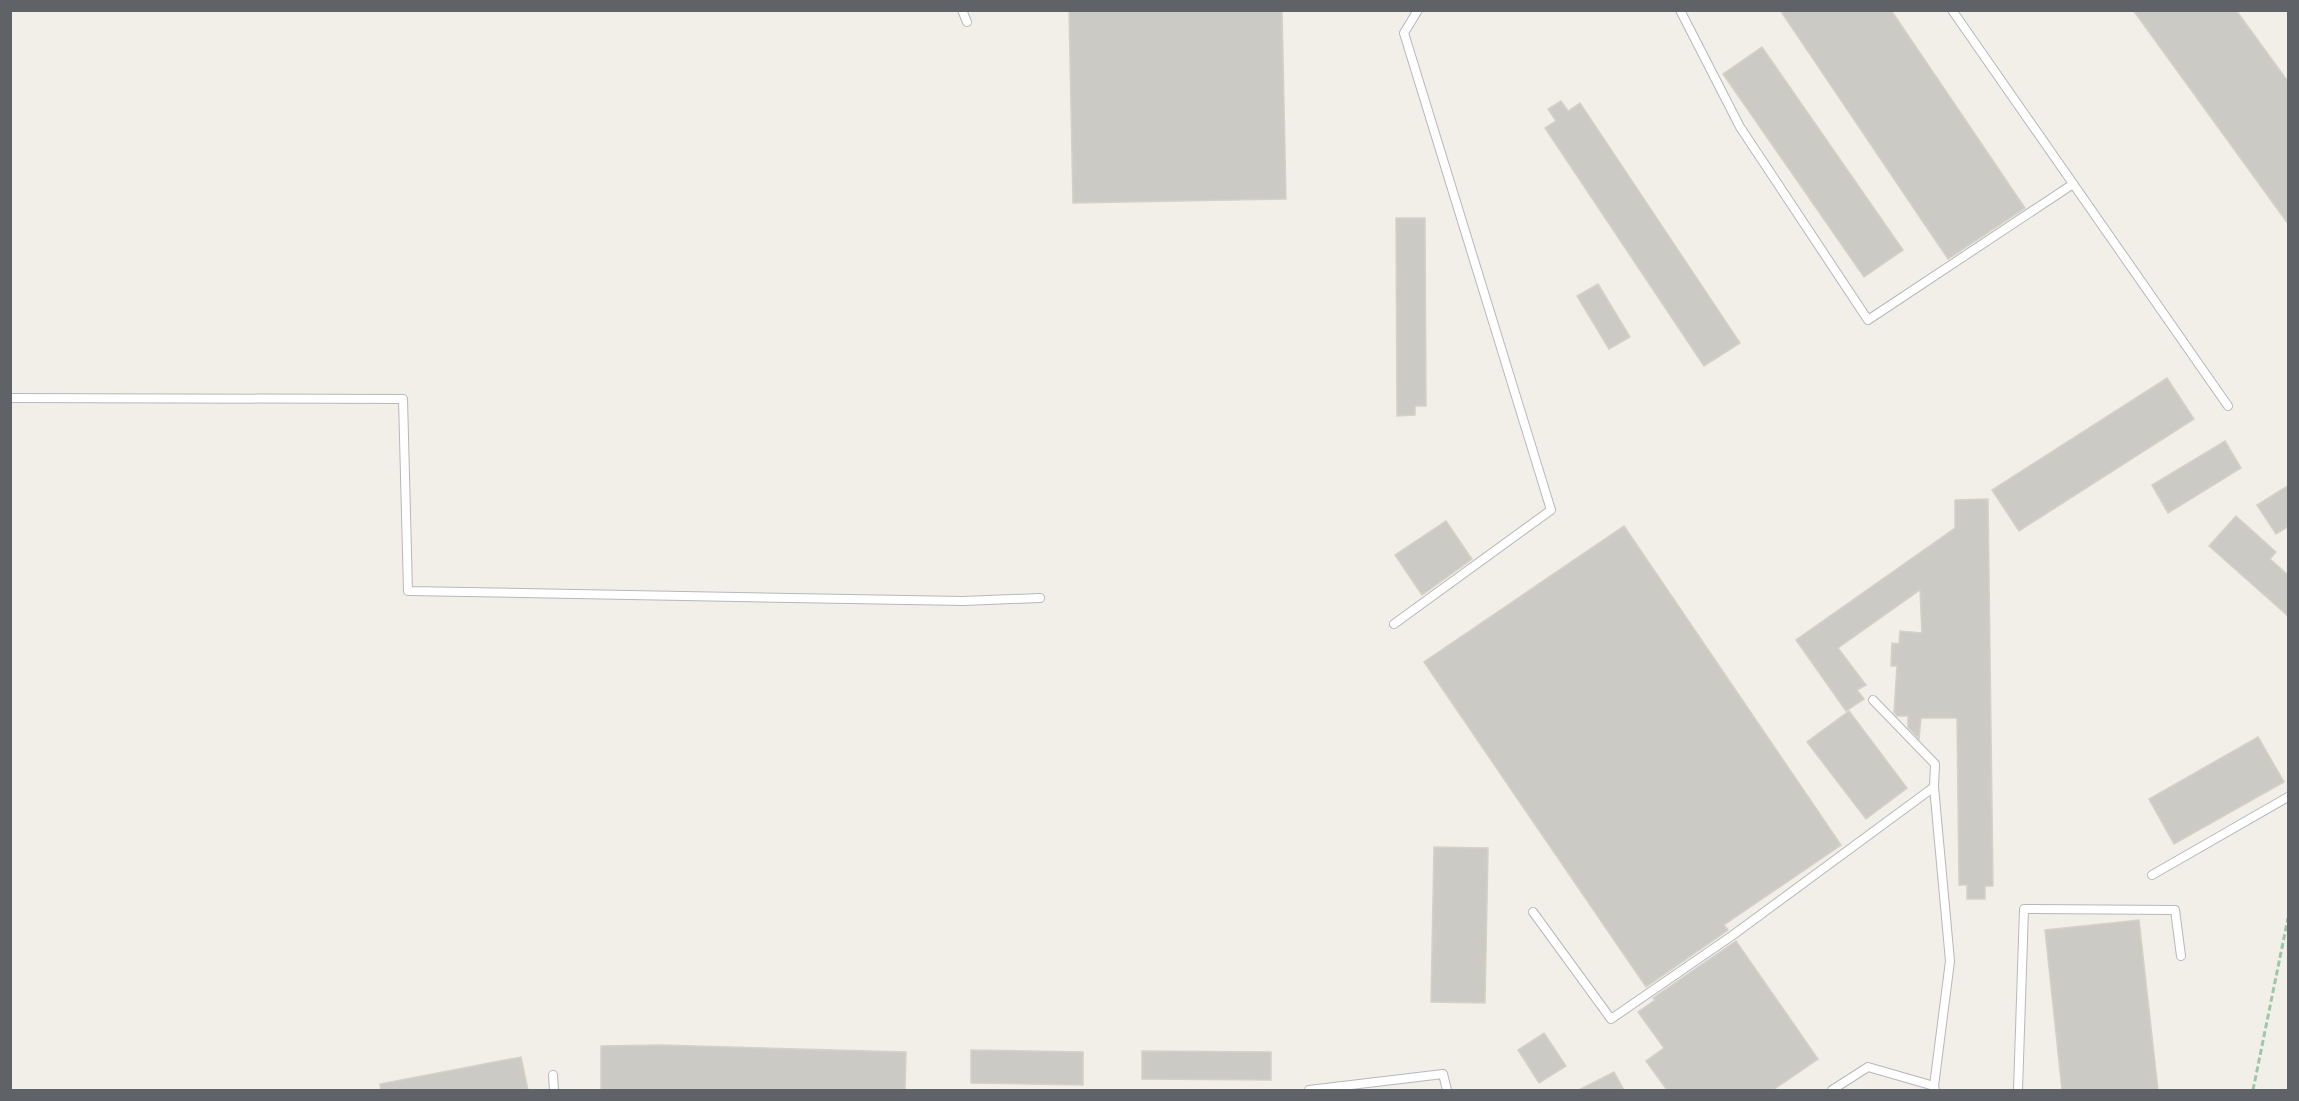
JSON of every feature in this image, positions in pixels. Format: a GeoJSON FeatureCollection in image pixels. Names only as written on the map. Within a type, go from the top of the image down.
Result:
{"type":"FeatureCollection","features":[{"type":"Feature","properties":{"kind":"lane"},"geometry":{"type":"LineString","coordinates":[[962,10],[967,22]]}},
{"type":"Feature","properties":{"kind":"lane"},"geometry":{"type":"LineString","coordinates":[[1394,624],[1551,510],[1404,33],[1418,10]]}},
{"type":"Feature","properties":{"kind":"lane"},"geometry":{"type":"LineString","coordinates":[[1680,10],[1740,127],[1868,320],[2073,184]]}},
{"type":"Feature","properties":{"kind":"lane"},"geometry":{"type":"LineString","coordinates":[[1952,10],[2228,406]]}},
{"type":"Feature","properties":{"kind":"lane"},"geometry":{"type":"LineString","coordinates":[[10,398],[403,399],[408,591],[963,601],[1041,598]]}},
{"type":"Feature","properties":{"kind":"lane"},"geometry":{"type":"LineString","coordinates":[[1832,1090],[1868,1067],[1935,1088],[1950,961],[1934,787],[1935,764],[1873,700]]}},
{"type":"Feature","properties":{"kind":"lane"},"geometry":{"type":"LineString","coordinates":[[1533,912],[1611,1019],[1733,935],[1934,787]]}},
{"type":"Feature","properties":{"kind":"lane"},"geometry":{"type":"LineString","coordinates":[[2152,875],[2289,797]]}},
{"type":"Feature","properties":{"kind":"lane"},"geometry":{"type":"LineString","coordinates":[[2018,1090],[2025,909],[2175,910],[2181,956]]}},
{"type":"Feature","properties":{"kind":"lane"},"geometry":{"type":"LineString","coordinates":[[1309,1090],[1443,1074],[1447,1090]]}},
{"type":"Feature","properties":{"kind":"lane"},"geometry":{"type":"LineString","coordinates":[[554,1075],[554,1090]]}},
{"type":"Feature","properties":{"kind":"path"},"geometry":{"type":"LineString","coordinates":[[2253,1090],[2289,918]]}},
{"type":"Feature","properties":{"kind":"building"},"geometry":{"type":"Polygon","coordinates":[[[1069,10],[1282,10],[1286,199],[1073,203],[1069,10]]]}},
{"type":"Feature","properties":{"kind":"building"},"geometry":{"type":"Polygon","coordinates":[[[1780,10],[1891,10],[2025,208],[1948,259],[1780,10]]]}},
{"type":"Feature","properties":{"kind":"building"},"geometry":{"type":"Polygon","coordinates":[[[2133,10],[2236,10],[2289,83],[2289,225],[2133,10]]]}},
{"type":"Feature","properties":{"kind":"building"},"geometry":{"type":"Polygon","coordinates":[[[1762,47],[1903,250],[1864,277],[1723,74],[1762,47]]]}},
{"type":"Feature","properties":{"kind":"building"},"geometry":{"type":"Polygon","coordinates":[[[1561,101],[1568,111],[1580,103],[1740,343],[1704,366],[1545,128],[1556,121],[1548,109],[1561,101]]]}},
{"type":"Feature","properties":{"kind":"building"},"geometry":{"type":"Polygon","coordinates":[[[1396,218],[1425,218],[1426,406],[1415,406],[1415,415],[1397,416],[1396,218]]]}},
{"type":"Feature","properties":{"kind":"building"},"geometry":{"type":"Polygon","coordinates":[[[1598,284],[1630,337],[1609,349],[1577,296],[1598,284]]]}},
{"type":"Feature","properties":{"kind":"building"},"geometry":{"type":"Polygon","coordinates":[[[2167,378],[2194,419],[2019,531],[1992,490],[2167,378]]]}},
{"type":"Feature","properties":{"kind":"building"},"geometry":{"type":"Polygon","coordinates":[[[2225,441],[2241,468],[2168,513],[2152,485],[2225,441]]]}},
{"type":"Feature","properties":{"kind":"building"},"geometry":{"type":"Polygon","coordinates":[[[2289,485],[2289,526],[2276,534],[2257,505],[2289,485]]]}},
{"type":"Feature","properties":{"kind":"building"},"geometry":{"type":"Polygon","coordinates":[[[1988,499],[1993,886],[1985,886],[1985,899],[1967,899],[1967,885],[1959,885],[1957,718],[1921,718],[1919,739],[1908,727],[1908,716],[1897,716],[1894,712],[1897,666],[1891,666],[1892,643],[1899,644],[1900,631],[1922,633],[1920,590],[1838,648],[1866,685],[1857,690],[1864,699],[1846,711],[1796,640],[1955,528],[1955,500],[1988,499]]]}},
{"type":"Feature","properties":{"kind":"building"},"geometry":{"type":"Polygon","coordinates":[[[2236,516],[2276,552],[2270,559],[2289,576],[2289,617],[2209,546],[2236,516]]]}},
{"type":"Feature","properties":{"kind":"building"},"geometry":{"type":"Polygon","coordinates":[[[1446,521],[1472,559],[1422,595],[1395,555],[1446,521]]]}},
{"type":"Feature","properties":{"kind":"building"},"geometry":{"type":"Polygon","coordinates":[[[1624,526],[1841,845],[1724,925],[1728,930],[1646,987],[1424,662],[1624,526]]]}},
{"type":"Feature","properties":{"kind":"building"},"geometry":{"type":"Polygon","coordinates":[[[1849,711],[1907,788],[1866,819],[1807,742],[1849,711]]]}},
{"type":"Feature","properties":{"kind":"building"},"geometry":{"type":"Polygon","coordinates":[[[2258,737],[2284,782],[2174,844],[2149,799],[2258,737]]]}},
{"type":"Feature","properties":{"kind":"building"},"geometry":{"type":"Polygon","coordinates":[[[1434,847],[1488,848],[1485,1003],[1431,1002],[1434,847]]]}},
{"type":"Feature","properties":{"kind":"building"},"geometry":{"type":"Polygon","coordinates":[[[2139,920],[2158,1090],[2062,1090],[2045,930],[2139,920]]]}},
{"type":"Feature","properties":{"kind":"building"},"geometry":{"type":"Polygon","coordinates":[[[1736,941],[1818,1059],[1773,1090],[1667,1090],[1646,1061],[1664,1048],[1638,1012],[1655,1000],[1653,998],[1736,941]]]}},
{"type":"Feature","properties":{"kind":"building"},"geometry":{"type":"Polygon","coordinates":[[[1544,1033],[1566,1066],[1539,1083],[1518,1050],[1544,1033]]]}},
{"type":"Feature","properties":{"kind":"building"},"geometry":{"type":"Polygon","coordinates":[[[661,1045],[906,1052],[905,1090],[601,1090],[601,1046],[661,1045]]]}},
{"type":"Feature","properties":{"kind":"building"},"geometry":{"type":"Polygon","coordinates":[[[971,1050],[1083,1052],[1083,1085],[971,1083],[971,1050]]]}},
{"type":"Feature","properties":{"kind":"building"},"geometry":{"type":"Polygon","coordinates":[[[1142,1051],[1271,1052],[1271,1080],[1142,1079],[1142,1051]]]}},
{"type":"Feature","properties":{"kind":"building"},"geometry":{"type":"Polygon","coordinates":[[[521,1057],[528,1090],[381,1090],[380,1084],[521,1057]]]}},
{"type":"Feature","properties":{"kind":"building"},"geometry":{"type":"Polygon","coordinates":[[[1614,1072],[1624,1090],[1579,1090],[1614,1072]]]}}]}
